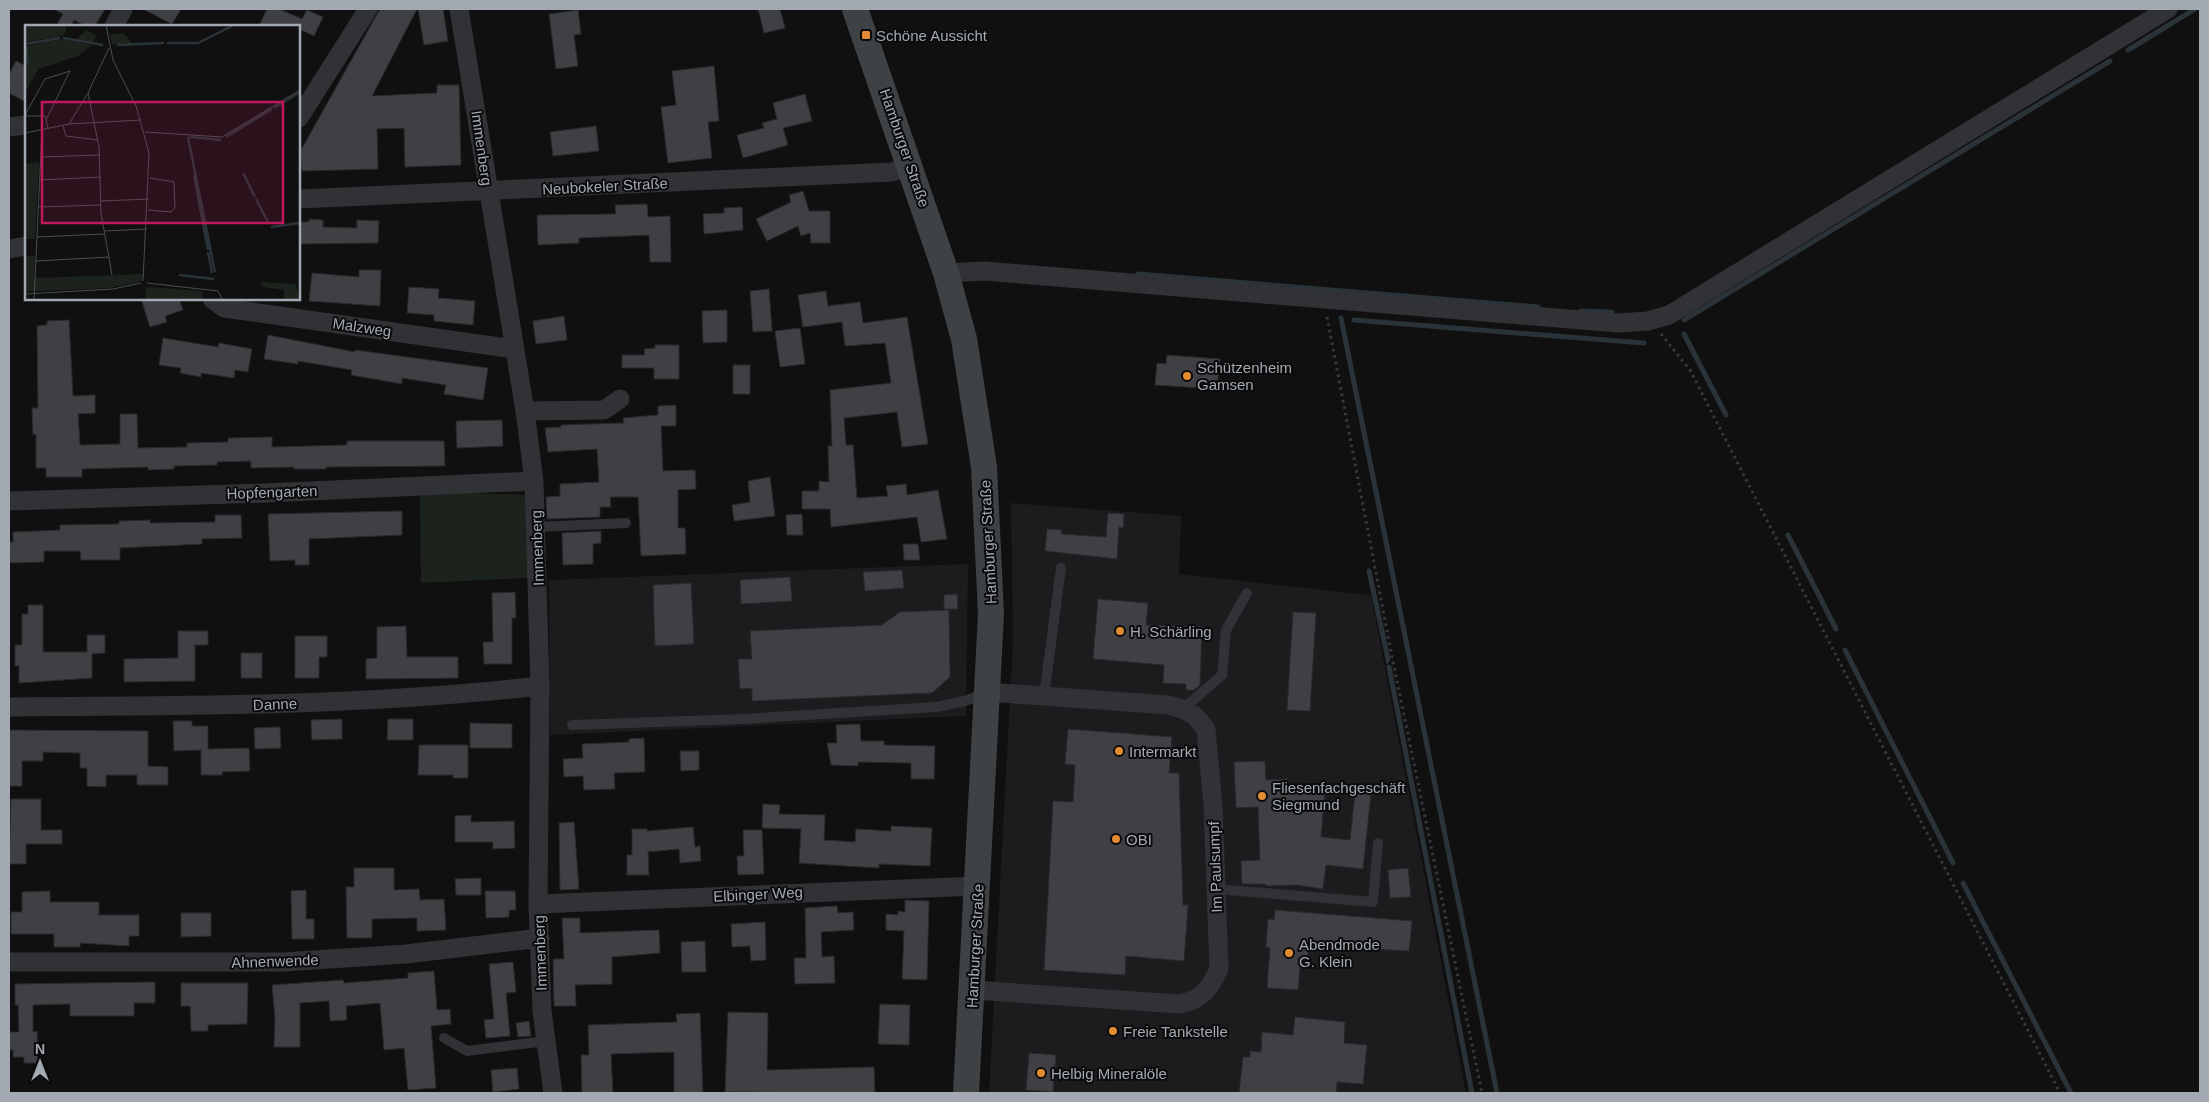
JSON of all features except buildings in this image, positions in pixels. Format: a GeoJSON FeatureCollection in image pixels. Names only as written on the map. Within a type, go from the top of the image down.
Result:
{"type":"FeatureCollection","features":[{"type":"Feature","properties":{"kind":"street"},"geometry":{"type":"LineString","coordinates":[[115,25],[123,9]]}},
{"type":"Feature","properties":{"kind":"street"},"geometry":{"type":"LineString","coordinates":[[300,116],[368,9]]}},
{"type":"Feature","properties":{"kind":"street","name":"Immenberg"},"geometry":{"type":"LineString","coordinates":[[459,9],[515,348],[534,480],[540,686],[538,904],[542,1011],[553,1093]]}},
{"type":"Feature","properties":{"kind":"street","name":"Hamburger Straße"},"geometry":{"type":"LineString","coordinates":[[855,9],[911,166],[946,273],[964,339],[984,467],[991,614],[973,990],[966,1093]]}},
{"type":"Feature","properties":{"kind":"street"},"geometry":{"type":"LineString","coordinates":[[946,273],[984,271],[1618,323],[1648,321],[1669,315],[2168,9]]}},
{"type":"Feature","properties":{"kind":"street"},"geometry":{"type":"LineString","coordinates":[[9,127],[25,124]]}},
{"type":"Feature","properties":{"kind":"street","name":"Neubokeler Straße"},"geometry":{"type":"LineString","coordinates":[[300,199],[488,192],[892,172],[911,166]]}},
{"type":"Feature","properties":{"kind":"street"},"geometry":{"type":"LineString","coordinates":[[9,249],[25,246]]}},
{"type":"Feature","properties":{"kind":"street","name":"Malzweg"},"geometry":{"type":"LineString","coordinates":[[213,300],[224,308],[515,348]]}},
{"type":"Feature","properties":{"kind":"street"},"geometry":{"type":"LineString","coordinates":[[525,411],[604,410],[620,399]]}},
{"type":"Feature","properties":{"kind":"street","name":"Hopfengarten"},"geometry":{"type":"LineString","coordinates":[[9,501],[266,493],[534,480]]}},
{"type":"Feature","properties":{"kind":"street","name":"Danne"},"geometry":{"type":"LineString","coordinates":[[9,707],[277,704],[454,696],[540,686]]}},
{"type":"Feature","properties":{"kind":"street","name":"Im Paulsumpf"},"geometry":{"type":"LineString","coordinates":[[973,990],[1180,1004],[1193,1001],[1212,984],[1219,968],[1209,743],[1206,729],[1195,716],[1183,709],[1168,705],[988,692]]}},
{"type":"Feature","properties":{"kind":"street","name":"Elbinger Weg"},"geometry":{"type":"LineString","coordinates":[[538,904],[978,886]]}},
{"type":"Feature","properties":{"kind":"street","name":"Ahnenwende"},"geometry":{"type":"LineString","coordinates":[[9,962],[283,962],[406,954],[540,938]]}},
{"type":"Feature","properties":{"kind":"lane"},"geometry":{"type":"LineString","coordinates":[[536,527],[626,523]]}},
{"type":"Feature","properties":{"kind":"lane"},"geometry":{"type":"LineString","coordinates":[[1044,696],[1061,568]]}},
{"type":"Feature","properties":{"kind":"lane"},"geometry":{"type":"LineString","coordinates":[[1183,709],[1222,675],[1226,630],[1247,593]]}},
{"type":"Feature","properties":{"kind":"lane"},"geometry":{"type":"LineString","coordinates":[[572,725],[743,719],[936,707],[965,701],[988,692]]}},
{"type":"Feature","properties":{"kind":"lane"},"geometry":{"type":"LineString","coordinates":[[1216,889],[1373,902],[1378,843]]}},
{"type":"Feature","properties":{"kind":"lane"},"geometry":{"type":"LineString","coordinates":[[444,1038],[467,1051],[546,1041]]}},
{"type":"Feature","properties":{"kind":"path"},"geometry":{"type":"LineString","coordinates":[[1324,300],[1393,662],[1482,1093]]}},
{"type":"Feature","properties":{"kind":"path"},"geometry":{"type":"LineString","coordinates":[[1648,321],[1670,343],[1690,370],[2060,1093]]}},
{"type":"Feature","properties":{"kind":"path"},"geometry":{"type":"LineString","coordinates":[[1386,662],[1393,662]]}},
{"type":"Feature","properties":{"kind":"shaded area"},"geometry":{"type":"Polygon","coordinates":[[[420,491],[525,495],[528,578],[421,583],[420,491]]]}},
{"type":"Feature","properties":{"kind":"shaded area"},"geometry":{"type":"Polygon","coordinates":[[[1011,503],[1181,516],[1179,574],[1371,595],[1466,1093],[989,1093],[1013,642],[1011,503]]]}},
{"type":"Feature","properties":{"kind":"shaded area"},"geometry":{"type":"Polygon","coordinates":[[[968,564],[966,716],[550,735],[549,580],[968,564]]]}},
{"type":"Feature","properties":{"kind":"waterway"},"geometry":{"type":"LineString","coordinates":[[2128,50],[2195,9]]}},
{"type":"Feature","properties":{"kind":"waterway"},"geometry":{"type":"LineString","coordinates":[[1684,320],[2110,61]]}},
{"type":"Feature","properties":{"kind":"waterway"},"geometry":{"type":"LineString","coordinates":[[1138,274],[1538,307]]}},
{"type":"Feature","properties":{"kind":"waterway"},"geometry":{"type":"LineString","coordinates":[[1581,311],[1612,312]]}},
{"type":"Feature","properties":{"kind":"waterway"},"geometry":{"type":"LineString","coordinates":[[1341,318],[1497,1093]]}},
{"type":"Feature","properties":{"kind":"waterway"},"geometry":{"type":"LineString","coordinates":[[1354,320],[1644,343]]}},
{"type":"Feature","properties":{"kind":"waterway"},"geometry":{"type":"LineString","coordinates":[[1684,334],[1726,415]]}},
{"type":"Feature","properties":{"kind":"waterway"},"geometry":{"type":"LineString","coordinates":[[1788,535],[1836,629]]}},
{"type":"Feature","properties":{"kind":"waterway"},"geometry":{"type":"LineString","coordinates":[[1369,571],[1388,659]]}},
{"type":"Feature","properties":{"kind":"waterway"},"geometry":{"type":"LineString","coordinates":[[1845,650],[1953,863]]}},
{"type":"Feature","properties":{"kind":"waterway"},"geometry":{"type":"LineString","coordinates":[[1389,667],[1472,1093]]}},
{"type":"Feature","properties":{"kind":"waterway"},"geometry":{"type":"LineString","coordinates":[[1963,883],[2071,1093]]}},
{"type":"Feature","properties":{"kind":"place","name":"Schöne Aussicht"},"geometry":{"type":"Point","coordinates":[866,35]}},
{"type":"Feature","properties":{"kind":"place","name":"Schützenheim Gamsen"},"geometry":{"type":"Point","coordinates":[1187,376]}},
{"type":"Feature","properties":{"kind":"place","name":"H. Schärling"},"geometry":{"type":"Point","coordinates":[1120,631]}},
{"type":"Feature","properties":{"kind":"place","name":"Intermarkt"},"geometry":{"type":"Point","coordinates":[1119,751]}},
{"type":"Feature","properties":{"kind":"place","name":"Fliesenfachgeschäft Siegmund"},"geometry":{"type":"Point","coordinates":[1262,796]}},
{"type":"Feature","properties":{"kind":"place","name":"OBI"},"geometry":{"type":"Point","coordinates":[1116,839]}},
{"type":"Feature","properties":{"kind":"place","name":"Abendmode G. Klein"},"geometry":{"type":"Point","coordinates":[1289,953]}},
{"type":"Feature","properties":{"kind":"place","name":"Freie Tankstelle"},"geometry":{"type":"Point","coordinates":[1113,1031]}},
{"type":"Feature","properties":{"kind":"place","name":"Helbig Mineralöle"},"geometry":{"type":"Point","coordinates":[1041,1073]}}]}
